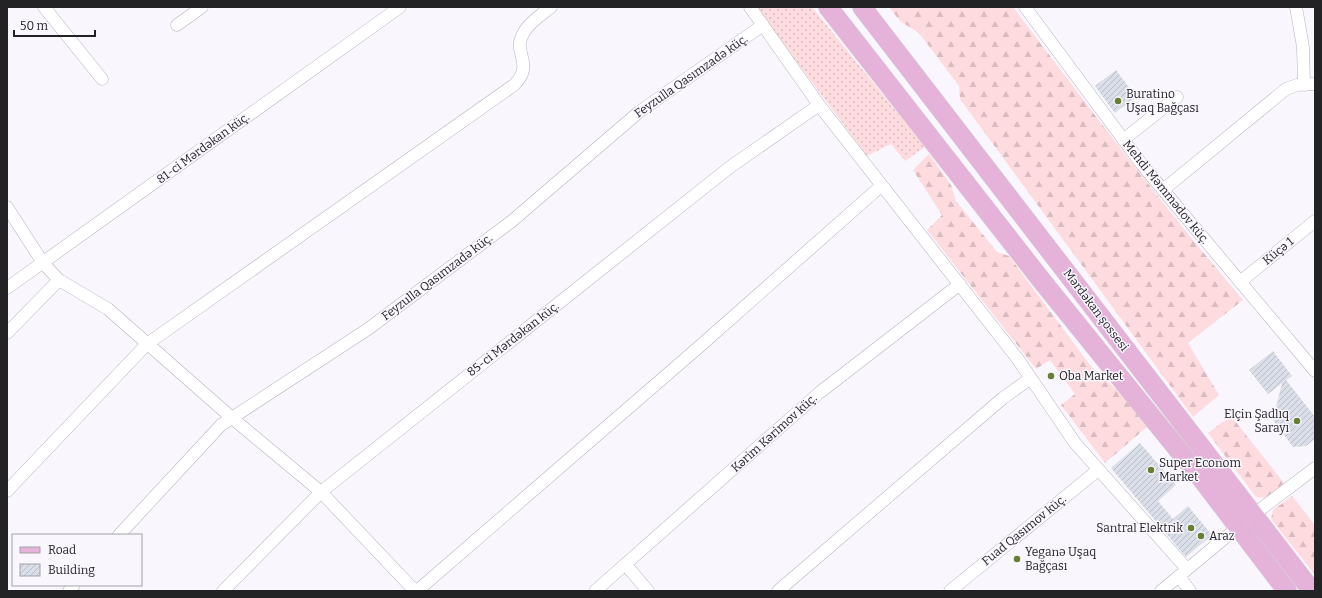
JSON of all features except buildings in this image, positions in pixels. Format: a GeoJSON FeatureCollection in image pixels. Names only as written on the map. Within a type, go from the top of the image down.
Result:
{"type":"FeatureCollection","features":[{"type":"Feature","properties":{"kind":"main road","name":"Mərdəkan şossesi"},"geometry":{"type":"LineString","coordinates":[[828,7],[1287,591]]}},
{"type":"Feature","properties":{"kind":"main road","name":"Mərdəkan şossesi"},"geometry":{"type":"LineString","coordinates":[[862,7],[1312,591]]}},
{"type":"Feature","properties":{"kind":"street"},"geometry":{"type":"LineString","coordinates":[[44,7],[102,79]]}},
{"type":"Feature","properties":{"kind":"street"},"geometry":{"type":"LineString","coordinates":[[177,25],[202,7]]}},
{"type":"Feature","properties":{"kind":"street","name":"81-ci Mərdəkan küç."},"geometry":{"type":"LineString","coordinates":[[7,288],[400,7]]}},
{"type":"Feature","properties":{"kind":"street"},"geometry":{"type":"LineString","coordinates":[[7,491],[147,344],[514,85],[524,71],[520,45],[521,37],[550,7]]}},
{"type":"Feature","properties":{"kind":"street"},"geometry":{"type":"LineString","coordinates":[[750,7],[819,105],[881,186],[960,284],[1031,378],[1072,438],[1183,573],[1190,591]]}},
{"type":"Feature","properties":{"kind":"street","name":"Mehdi Məmmədov küç."},"geometry":{"type":"LineString","coordinates":[[1025,7],[1123,140],[1315,371]]}},
{"type":"Feature","properties":{"kind":"street"},"geometry":{"type":"LineString","coordinates":[[1163,190],[1286,90],[1309,84],[1296,7]]}},
{"type":"Feature","properties":{"kind":"street","name":"Feyzulla Qasımzadə küç."},"geometry":{"type":"LineString","coordinates":[[120,534],[213,432],[368,329],[517,216],[639,112],[763,25]]}},
{"type":"Feature","properties":{"kind":"street"},"geometry":{"type":"LineString","coordinates":[[1123,140],[1178,97]]}},
{"type":"Feature","properties":{"kind":"street","name":"85-ci Mərdəkan küç."},"geometry":{"type":"LineString","coordinates":[[223,591],[321,492],[730,167],[819,105]]}},
{"type":"Feature","properties":{"kind":"street"},"geometry":{"type":"LineString","coordinates":[[7,207],[43,262],[59,280],[108,309],[232,418],[321,492],[416,591],[694,351],[881,186]]}},
{"type":"Feature","properties":{"kind":"street","name":"Küçə 1"},"geometry":{"type":"LineString","coordinates":[[1240,282],[1315,221]]}},
{"type":"Feature","properties":{"kind":"street"},"geometry":{"type":"LineString","coordinates":[[7,333],[59,280]]}},
{"type":"Feature","properties":{"kind":"street","name":"Kərim Kərimov küç."},"geometry":{"type":"LineString","coordinates":[[595,591],[819,393],[960,284]]}},
{"type":"Feature","properties":{"kind":"street"},"geometry":{"type":"LineString","coordinates":[[778,591],[1003,398],[1031,378]]}},
{"type":"Feature","properties":{"kind":"street"},"geometry":{"type":"LineString","coordinates":[[1253,515],[1315,468]]}},
{"type":"Feature","properties":{"kind":"street","name":"Fuad Qasımov küç."},"geometry":{"type":"LineString","coordinates":[[950,591],[1098,470]]}},
{"type":"Feature","properties":{"kind":"street"},"geometry":{"type":"LineString","coordinates":[[1161,591],[1238,527]]}},
{"type":"Feature","properties":{"kind":"street"},"geometry":{"type":"LineString","coordinates":[[626,565],[648,591]]}},
{"type":"Feature","properties":{"kind":"green space"},"geometry":{"type":"Polygon","coordinates":[[[756,7],[812,7],[925,147],[905,161],[891,144],[867,156],[756,7]]]}},
{"type":"Feature","properties":{"kind":"green space"},"geometry":{"type":"Polygon","coordinates":[[[889,7],[1013,7],[1154,192],[1243,300],[1188,343],[1219,395],[1193,417],[960,99],[959,86],[919,33],[900,21],[889,7]]]}},
{"type":"Feature","properties":{"kind":"green space"},"geometry":{"type":"Polygon","coordinates":[[[929,154],[951,185],[956,201],[997,252],[1009,256],[1090,365],[1118,391],[1148,426],[1105,463],[1061,405],[1075,394],[1050,360],[1036,369],[927,230],[942,215],[913,170],[929,154]]]}},
{"type":"Feature","properties":{"kind":"green space"},"geometry":{"type":"Polygon","coordinates":[[[1231,416],[1284,483],[1267,498],[1256,497],[1208,433],[1231,416]]]}},
{"type":"Feature","properties":{"kind":"green space"},"geometry":{"type":"Polygon","coordinates":[[[1292,496],[1315,525],[1315,575],[1271,519],[1273,510],[1292,496]]]}},
{"type":"Feature","properties":{"kind":"place","name":"Buratino Uşaq Bağçası"},"geometry":{"type":"Point","coordinates":[1118,101]}},
{"type":"Feature","properties":{"kind":"place","name":"Oba Market"},"geometry":{"type":"Point","coordinates":[1051,376]}},
{"type":"Feature","properties":{"kind":"place","name":"Elçin Şadlıq Sarayı"},"geometry":{"type":"Point","coordinates":[1297,421]}},
{"type":"Feature","properties":{"kind":"place","name":"Super Econom Market"},"geometry":{"type":"Point","coordinates":[1151,470]}},
{"type":"Feature","properties":{"kind":"place","name":"Santral Elektrik"},"geometry":{"type":"Point","coordinates":[1191,528]}},
{"type":"Feature","properties":{"kind":"place","name":"Araz"},"geometry":{"type":"Point","coordinates":[1201,536]}},
{"type":"Feature","properties":{"kind":"place","name":"Yeganə Uşaq Bağçası"},"geometry":{"type":"Point","coordinates":[1017,559]}}]}
